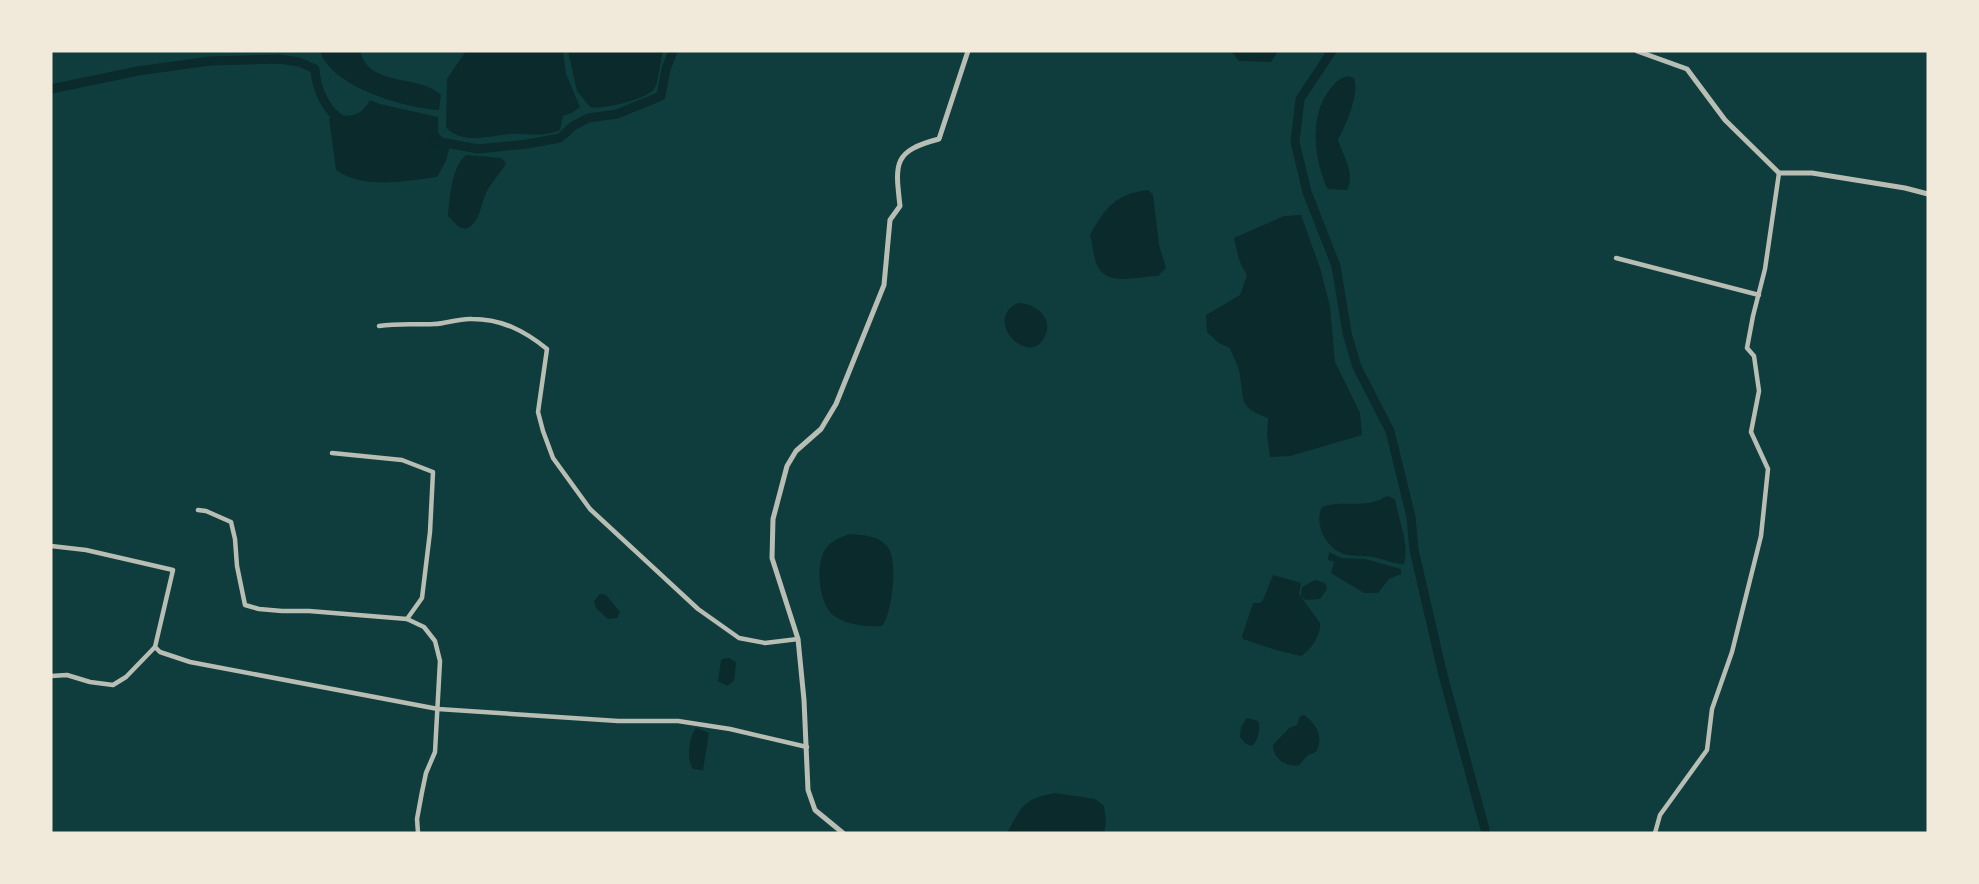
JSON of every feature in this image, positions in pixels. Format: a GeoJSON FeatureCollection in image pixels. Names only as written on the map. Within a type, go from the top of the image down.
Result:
{"type":"FeatureCollection","features":[{"type":"Feature","properties":{"kind":"street"},"geometry":{"type":"LineString","coordinates":[[842,833],[815,810],[808,790],[798,639],[772,558],[773,519],[787,466],[796,451],[821,429],[836,404],[884,285],[890,220],[900,206],[896,174],[902,155],[915,145],[939,139],[968,51]]}},
{"type":"Feature","properties":{"kind":"street"},"geometry":{"type":"LineString","coordinates":[[1637,51],[1687,69],[1725,120],[1779,173],[1812,173],[1928,194]]}},
{"type":"Feature","properties":{"kind":"street"},"geometry":{"type":"LineString","coordinates":[[1655,833],[1660,815],[1707,750],[1712,709],[1732,652],[1761,536],[1768,469],[1751,432],[1759,391],[1754,356],[1747,348],[1752,316],[1765,269],[1779,173]]}},
{"type":"Feature","properties":{"kind":"street"},"geometry":{"type":"LineString","coordinates":[[1616,258],[1759,295]]}},
{"type":"Feature","properties":{"kind":"street"},"geometry":{"type":"LineString","coordinates":[[379,326],[401,322],[434,324],[471,319],[501,323],[527,332],[547,349],[538,412],[552,458],[590,509],[698,609],[739,638],[765,643],[798,639]]}},
{"type":"Feature","properties":{"kind":"street"},"geometry":{"type":"LineString","coordinates":[[332,453],[402,460],[433,472],[430,531],[422,598],[407,619]]}},
{"type":"Feature","properties":{"kind":"street"},"geometry":{"type":"LineString","coordinates":[[198,510],[231,522],[245,605],[259,610],[407,619],[424,627],[435,641],[440,661],[435,752],[422,792],[417,819],[418,833]]}},
{"type":"Feature","properties":{"kind":"street"},"geometry":{"type":"LineString","coordinates":[[51,546],[86,550],[173,570],[155,647],[126,677],[113,684],[90,682],[67,675],[51,676]]}},
{"type":"Feature","properties":{"kind":"street"},"geometry":{"type":"LineString","coordinates":[[155,647],[160,652],[190,662],[438,709],[618,721],[678,721],[730,729],[807,747]]}},
{"type":"Feature","properties":{"kind":"water"},"geometry":{"type":"Polygon","coordinates":[[[320,51],[360,51],[365,63],[374,71],[384,76],[421,84],[441,95],[439,110],[389,100],[354,85],[327,64],[320,51]]]}},
{"type":"Feature","properties":{"kind":"water"},"geometry":{"type":"Polygon","coordinates":[[[466,51],[563,51],[566,74],[580,107],[563,116],[560,130],[547,134],[467,138],[452,133],[446,127],[447,79],[466,51]]]}},
{"type":"Feature","properties":{"kind":"water"},"geometry":{"type":"Polygon","coordinates":[[[568,51],[663,51],[657,82],[650,93],[624,103],[590,107],[577,91],[568,51]]]}},
{"type":"Feature","properties":{"kind":"water"},"geometry":{"type":"Polygon","coordinates":[[[1231,51],[1278,51],[1271,62],[1239,61],[1231,51]]]}},
{"type":"Feature","properties":{"kind":"water"},"geometry":{"type":"Polygon","coordinates":[[[1348,76],[1354,78],[1354,100],[1338,140],[1348,165],[1349,184],[1347,190],[1328,189],[1316,149],[1316,124],[1323,100],[1330,89],[1348,76]]]}},
{"type":"Feature","properties":{"kind":"water"},"geometry":{"type":"Polygon","coordinates":[[[370,100],[438,117],[438,132],[449,149],[437,177],[372,182],[347,176],[336,170],[329,118],[357,114],[370,100]]]}},
{"type":"Feature","properties":{"kind":"water"},"geometry":{"type":"Polygon","coordinates":[[[466,155],[501,158],[506,163],[487,191],[475,222],[466,229],[459,227],[448,216],[454,175],[466,155]]]}},
{"type":"Feature","properties":{"kind":"water"},"geometry":{"type":"Polygon","coordinates":[[[1148,190],[1153,195],[1159,245],[1166,268],[1158,276],[1122,279],[1107,276],[1100,271],[1096,263],[1090,235],[1112,204],[1127,195],[1148,190]]]}},
{"type":"Feature","properties":{"kind":"water"},"geometry":{"type":"Polygon","coordinates":[[[1301,215],[1321,271],[1330,307],[1335,362],[1360,413],[1362,435],[1290,456],[1270,457],[1268,418],[1247,407],[1230,348],[1219,343],[1207,332],[1206,315],[1240,295],[1247,275],[1239,260],[1234,238],[1284,216],[1301,215]]]}},
{"type":"Feature","properties":{"kind":"water"},"geometry":{"type":"Polygon","coordinates":[[[1018,303],[1037,309],[1045,319],[1047,331],[1037,346],[1019,344],[1011,338],[1006,329],[1008,310],[1018,303]]]}},
{"type":"Feature","properties":{"kind":"water"},"geometry":{"type":"Polygon","coordinates":[[[1387,496],[1395,499],[1405,540],[1404,564],[1341,553],[1324,537],[1319,522],[1322,507],[1371,503],[1387,496]]]}},
{"type":"Feature","properties":{"kind":"water"},"geometry":{"type":"Polygon","coordinates":[[[851,534],[880,540],[891,553],[893,586],[889,610],[882,626],[863,626],[844,621],[833,615],[824,601],[819,572],[823,554],[832,542],[851,534]]]}},
{"type":"Feature","properties":{"kind":"water"},"geometry":{"type":"Polygon","coordinates":[[[1329,552],[1341,558],[1365,559],[1401,569],[1401,574],[1389,579],[1378,593],[1364,593],[1331,573],[1334,562],[1328,560],[1329,552]]]}},
{"type":"Feature","properties":{"kind":"water"},"geometry":{"type":"Polygon","coordinates":[[[1273,575],[1301,583],[1299,594],[1320,623],[1315,642],[1301,656],[1243,639],[1253,603],[1263,600],[1273,575]]]}},
{"type":"Feature","properties":{"kind":"water"},"geometry":{"type":"Polygon","coordinates":[[[1315,580],[1325,583],[1327,589],[1320,599],[1305,600],[1301,596],[1302,587],[1315,580]]]}},
{"type":"Feature","properties":{"kind":"water"},"geometry":{"type":"Polygon","coordinates":[[[600,594],[606,595],[620,612],[617,618],[608,619],[596,608],[594,601],[600,594]]]}},
{"type":"Feature","properties":{"kind":"water"},"geometry":{"type":"Polygon","coordinates":[[[729,658],[736,662],[734,681],[727,686],[718,681],[721,661],[729,658]]]}},
{"type":"Feature","properties":{"kind":"water"},"geometry":{"type":"Polygon","coordinates":[[[1304,715],[1318,732],[1318,747],[1316,752],[1308,755],[1299,765],[1289,765],[1278,758],[1273,745],[1289,728],[1297,725],[1300,716],[1304,715]]]}},
{"type":"Feature","properties":{"kind":"water"},"geometry":{"type":"Polygon","coordinates":[[[1247,718],[1258,721],[1259,724],[1257,738],[1252,746],[1240,737],[1241,727],[1247,718]]]}},
{"type":"Feature","properties":{"kind":"water"},"geometry":{"type":"Polygon","coordinates":[[[696,728],[709,733],[703,770],[693,769],[689,754],[690,742],[696,728]]]}},
{"type":"Feature","properties":{"kind":"water"},"geometry":{"type":"Polygon","coordinates":[[[1055,793],[1095,799],[1104,806],[1104,833],[1007,833],[1025,805],[1036,798],[1055,793]]]}},
{"type":"Feature","properties":{"kind":"waterway"},"geometry":{"type":"LineString","coordinates":[[435,141],[478,149],[560,138],[573,126],[588,118],[617,114],[661,96],[666,69],[673,51]]}},
{"type":"Feature","properties":{"kind":"waterway"},"geometry":{"type":"LineString","coordinates":[[1332,51],[1300,99],[1295,142],[1307,192],[1336,266],[1347,333],[1357,367],[1390,431],[1411,517],[1414,550],[1443,675],[1486,833]]}},
{"type":"Feature","properties":{"kind":"waterway"},"geometry":{"type":"LineString","coordinates":[[51,89],[138,71],[210,61],[279,59],[299,62],[315,69],[323,100],[333,113],[346,122]]}}]}
